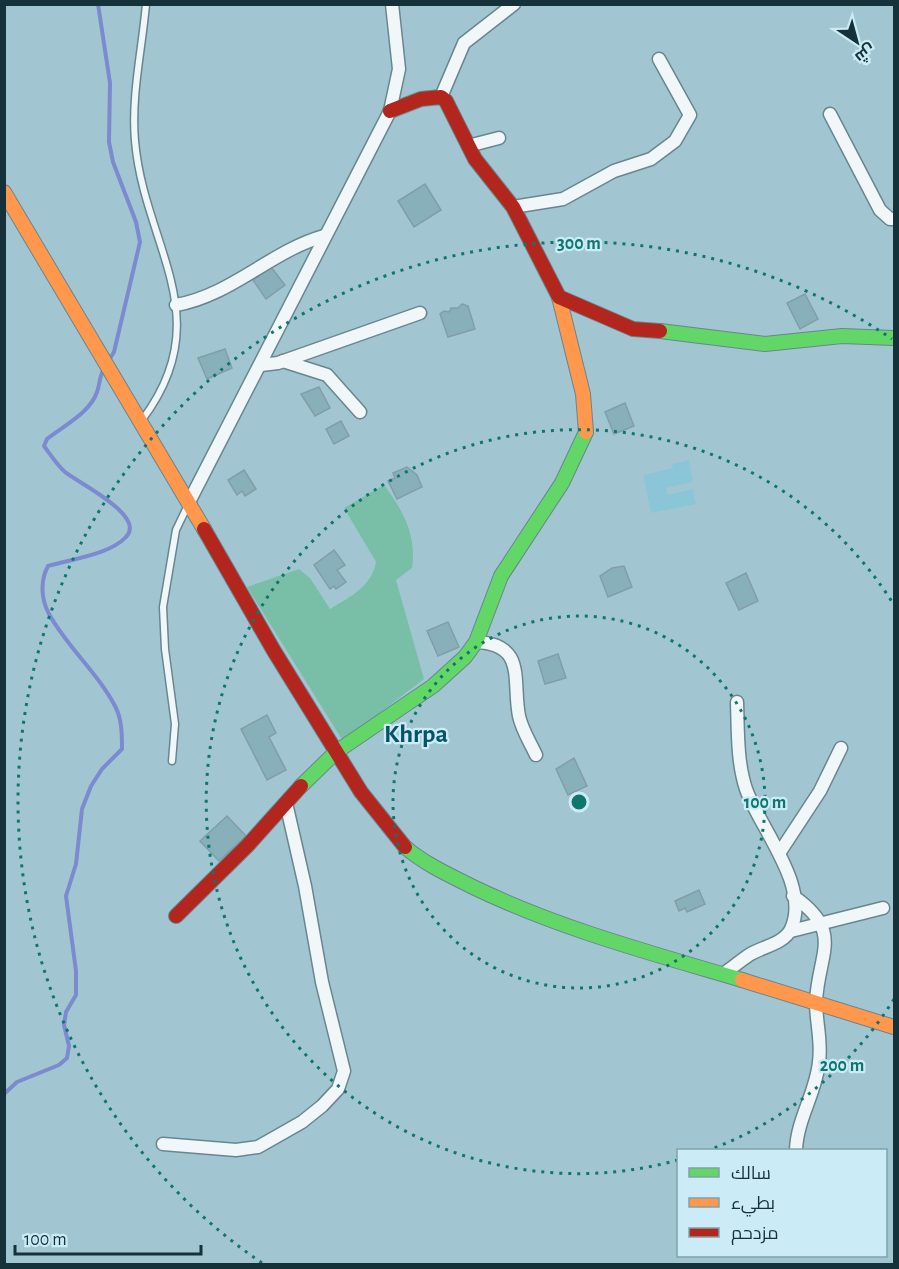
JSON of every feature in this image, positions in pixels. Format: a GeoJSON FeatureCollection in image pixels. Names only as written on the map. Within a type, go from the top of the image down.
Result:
{"type":"FeatureCollection","features":[{"type":"Feature","properties":{"kind":"street"},"geometry":{"type":"LineString","coordinates":[[189,502],[390,111],[399,69],[392,4]]}},
{"type":"Feature","properties":{"kind":"street"},"geometry":{"type":"LineString","coordinates":[[441,97],[464,43],[514,4]]}},
{"type":"Feature","properties":{"kind":"street"},"geometry":{"type":"LineString","coordinates":[[513,207],[563,199],[614,171],[651,159],[675,141],[690,115],[659,59]]}},
{"type":"Feature","properties":{"kind":"street"},"geometry":{"type":"LineString","coordinates":[[390,111],[421,99],[441,97]]}},
{"type":"Feature","properties":{"kind":"street"},"geometry":{"type":"LineString","coordinates":[[176,916],[336,752],[433,686],[465,657],[476,642],[501,576],[562,483],[585,438],[587,424],[583,394],[559,297],[513,207],[468,146],[458,121],[441,97]]}},
{"type":"Feature","properties":{"kind":"street"},"geometry":{"type":"LineString","coordinates":[[830,114],[880,210],[894,219]]}},
{"type":"Feature","properties":{"kind":"street"},"geometry":{"type":"LineString","coordinates":[[468,146],[499,138]]}},
{"type":"Feature","properties":{"kind":"street"},"geometry":{"type":"LineString","coordinates":[[4,192],[189,502],[274,651],[336,752],[399,842],[422,862],[508,904],[628,946],[816,1001],[894,1027]]}},
{"type":"Feature","properties":{"kind":"street"},"geometry":{"type":"LineString","coordinates":[[176,305],[233,284],[290,249],[324,236]]}},
{"type":"Feature","properties":{"kind":"street"},"geometry":{"type":"LineString","coordinates":[[559,297],[633,329],[698,334],[765,344],[842,336],[894,338]]}},
{"type":"Feature","properties":{"kind":"street"},"geometry":{"type":"LineString","coordinates":[[261,365],[284,361],[420,314]]}},
{"type":"Feature","properties":{"kind":"street"},"geometry":{"type":"LineString","coordinates":[[284,361],[327,375],[360,412]]}},
{"type":"Feature","properties":{"kind":"street"},"geometry":{"type":"LineString","coordinates":[[476,642],[490,643],[500,647],[513,661],[522,726],[536,755]]}},
{"type":"Feature","properties":{"kind":"street"},"geometry":{"type":"LineString","coordinates":[[737,702],[739,751],[746,788],[780,852],[793,896],[791,931]]}},
{"type":"Feature","properties":{"kind":"street"},"geometry":{"type":"LineString","coordinates":[[780,852],[820,791],[841,748]]}},
{"type":"Feature","properties":{"kind":"street"},"geometry":{"type":"LineString","coordinates":[[163,1144],[236,1150],[258,1147],[302,1122],[338,1089],[344,1071],[322,982],[305,886],[286,803]]}},
{"type":"Feature","properties":{"kind":"street"},"geometry":{"type":"LineString","coordinates":[[793,896],[812,909],[821,922],[826,944],[816,1001],[819,1063],[799,1126],[796,1149]]}},
{"type":"Feature","properties":{"kind":"street"},"geometry":{"type":"LineString","coordinates":[[723,974],[791,931],[883,908]]}},
{"type":"Feature","properties":{"kind":"lane"},"geometry":{"type":"LineString","coordinates":[[140,423],[156,402],[169,369],[179,328],[167,264],[140,171],[135,141],[136,89],[146,4]]}},
{"type":"Feature","properties":{"kind":"lane"},"geometry":{"type":"LineString","coordinates":[[172,761],[175,724],[165,649],[163,607],[176,530],[189,502]]}},
{"type":"Feature","properties":{"kind":"shaded area"},"geometry":{"type":"Polygon","coordinates":[[[689,460],[693,482],[666,488],[668,495],[693,489],[696,504],[651,513],[643,475],[673,468],[672,464],[689,460]]]}},
{"type":"Feature","properties":{"kind":"green space"},"geometry":{"type":"Polygon","coordinates":[[[384,485],[403,514],[410,534],[412,568],[396,580],[424,679],[343,741],[247,587],[299,569],[310,578],[330,609],[359,590],[370,578],[376,562],[344,508],[384,485]]]}},
{"type":"Feature","properties":{"kind":"building"},"geometry":{"type":"Polygon","coordinates":[[[425,184],[441,210],[414,227],[398,201],[425,184]]]}},
{"type":"Feature","properties":{"kind":"building"},"geometry":{"type":"Polygon","coordinates":[[[271,267],[285,285],[266,299],[253,280],[271,267]]]}},
{"type":"Feature","properties":{"kind":"building"},"geometry":{"type":"Polygon","coordinates":[[[805,294],[818,319],[800,329],[787,303],[805,294]]]}},
{"type":"Feature","properties":{"kind":"building"},"geometry":{"type":"Polygon","coordinates":[[[462,304],[468,306],[475,329],[448,337],[440,314],[444,311],[449,312],[451,308],[458,308],[462,304]]]}},
{"type":"Feature","properties":{"kind":"building"},"geometry":{"type":"Polygon","coordinates":[[[225,349],[232,368],[207,379],[198,358],[225,349]]]}},
{"type":"Feature","properties":{"kind":"building"},"geometry":{"type":"Polygon","coordinates":[[[319,387],[330,408],[315,416],[301,394],[319,387]]]}},
{"type":"Feature","properties":{"kind":"building"},"geometry":{"type":"Polygon","coordinates":[[[625,403],[634,426],[614,434],[605,412],[625,403]]]}},
{"type":"Feature","properties":{"kind":"building"},"geometry":{"type":"Polygon","coordinates":[[[341,421],[349,436],[334,444],[326,429],[341,421]]]}},
{"type":"Feature","properties":{"kind":"building"},"geometry":{"type":"Polygon","coordinates":[[[407,467],[417,475],[422,487],[397,499],[388,481],[395,478],[393,473],[407,467]]]}},
{"type":"Feature","properties":{"kind":"building"},"geometry":{"type":"Polygon","coordinates":[[[244,470],[256,489],[245,496],[242,491],[237,495],[228,480],[244,470]]]}},
{"type":"Feature","properties":{"kind":"building"},"geometry":{"type":"Polygon","coordinates":[[[334,550],[345,565],[337,570],[346,582],[336,589],[334,586],[330,589],[314,565],[334,550]]]}},
{"type":"Feature","properties":{"kind":"building"},"geometry":{"type":"Polygon","coordinates":[[[624,566],[632,587],[608,597],[600,576],[612,568],[624,566]]]}},
{"type":"Feature","properties":{"kind":"building"},"geometry":{"type":"Polygon","coordinates":[[[746,573],[758,601],[739,610],[726,583],[746,573]]]}},
{"type":"Feature","properties":{"kind":"building"},"geometry":{"type":"Polygon","coordinates":[[[448,622],[459,647],[438,656],[427,631],[448,622]]]}},
{"type":"Feature","properties":{"kind":"building"},"geometry":{"type":"Polygon","coordinates":[[[558,654],[566,678],[545,684],[538,661],[558,654]]]}},
{"type":"Feature","properties":{"kind":"building"},"geometry":{"type":"Polygon","coordinates":[[[267,715],[276,733],[269,737],[286,770],[267,780],[241,729],[267,715]]]}},
{"type":"Feature","properties":{"kind":"building"},"geometry":{"type":"Polygon","coordinates":[[[574,758],[587,786],[568,795],[556,769],[574,758]]]}},
{"type":"Feature","properties":{"kind":"building"},"geometry":{"type":"Polygon","coordinates":[[[227,816],[246,836],[219,861],[200,841],[227,816]]]}},
{"type":"Feature","properties":{"kind":"building"},"geometry":{"type":"Polygon","coordinates":[[[699,890],[705,904],[687,912],[685,908],[679,911],[675,901],[699,890]]]}},
{"type":"Feature","properties":{"kind":"waterway"},"geometry":{"type":"LineString","coordinates":[[98,4],[110,83],[109,142],[113,162],[136,222],[140,242],[114,352],[109,360]]}},
{"type":"Feature","properties":{"kind":"waterway"},"geometry":{"type":"LineString","coordinates":[[4,1094],[17,1082],[59,1065],[67,1058],[69,1046],[64,1025],[66,1012],[76,995],[76,971],[66,896],[76,864],[82,809],[91,786],[102,769],[122,749],[121,723],[116,708],[101,684],[56,626],[46,608],[42,590],[48,566],[89,556],[110,548],[126,537],[130,529],[127,519],[119,510],[108,500],[65,472],[44,446],[47,439],[75,418],[93,400],[104,369]]}},
{"type":"Feature","properties":{"kind":"traffic: fast"},"geometry":{"type":"LineString","coordinates":[[660,331],[765,344],[842,336],[894,338]]}},
{"type":"Feature","properties":{"kind":"traffic: fast"},"geometry":{"type":"LineString","coordinates":[[301,786],[336,752],[433,686],[465,657],[476,642],[501,576],[562,483],[586,432]]}},
{"type":"Feature","properties":{"kind":"traffic: fast"},"geometry":{"type":"LineString","coordinates":[[405,847],[420,859],[445,873],[537,915],[605,939],[742,980]]}},
{"type":"Feature","properties":{"kind":"traffic: slow"},"geometry":{"type":"LineString","coordinates":[[4,192],[204,529]]}},
{"type":"Feature","properties":{"kind":"traffic: slow"},"geometry":{"type":"LineString","coordinates":[[559,297],[583,394],[586,432]]}},
{"type":"Feature","properties":{"kind":"traffic: slow"},"geometry":{"type":"LineString","coordinates":[[742,980],[894,1027]]}},
{"type":"Feature","properties":{"kind":"traffic: jam"},"geometry":{"type":"LineString","coordinates":[[390,111],[421,99],[441,97],[446,101],[475,159],[513,207],[559,297],[633,329],[660,331]]}},
{"type":"Feature","properties":{"kind":"traffic: jam"},"geometry":{"type":"LineString","coordinates":[[204,529],[274,651],[361,792],[405,847]]}},
{"type":"Feature","properties":{"kind":"traffic: jam"},"geometry":{"type":"LineString","coordinates":[[176,916],[248,845],[301,786]]}},
{"type":"Feature","properties":{"kind":"district","name":"Khrpa"},"geometry":{"type":"Point","coordinates":[416,734]}}]}
